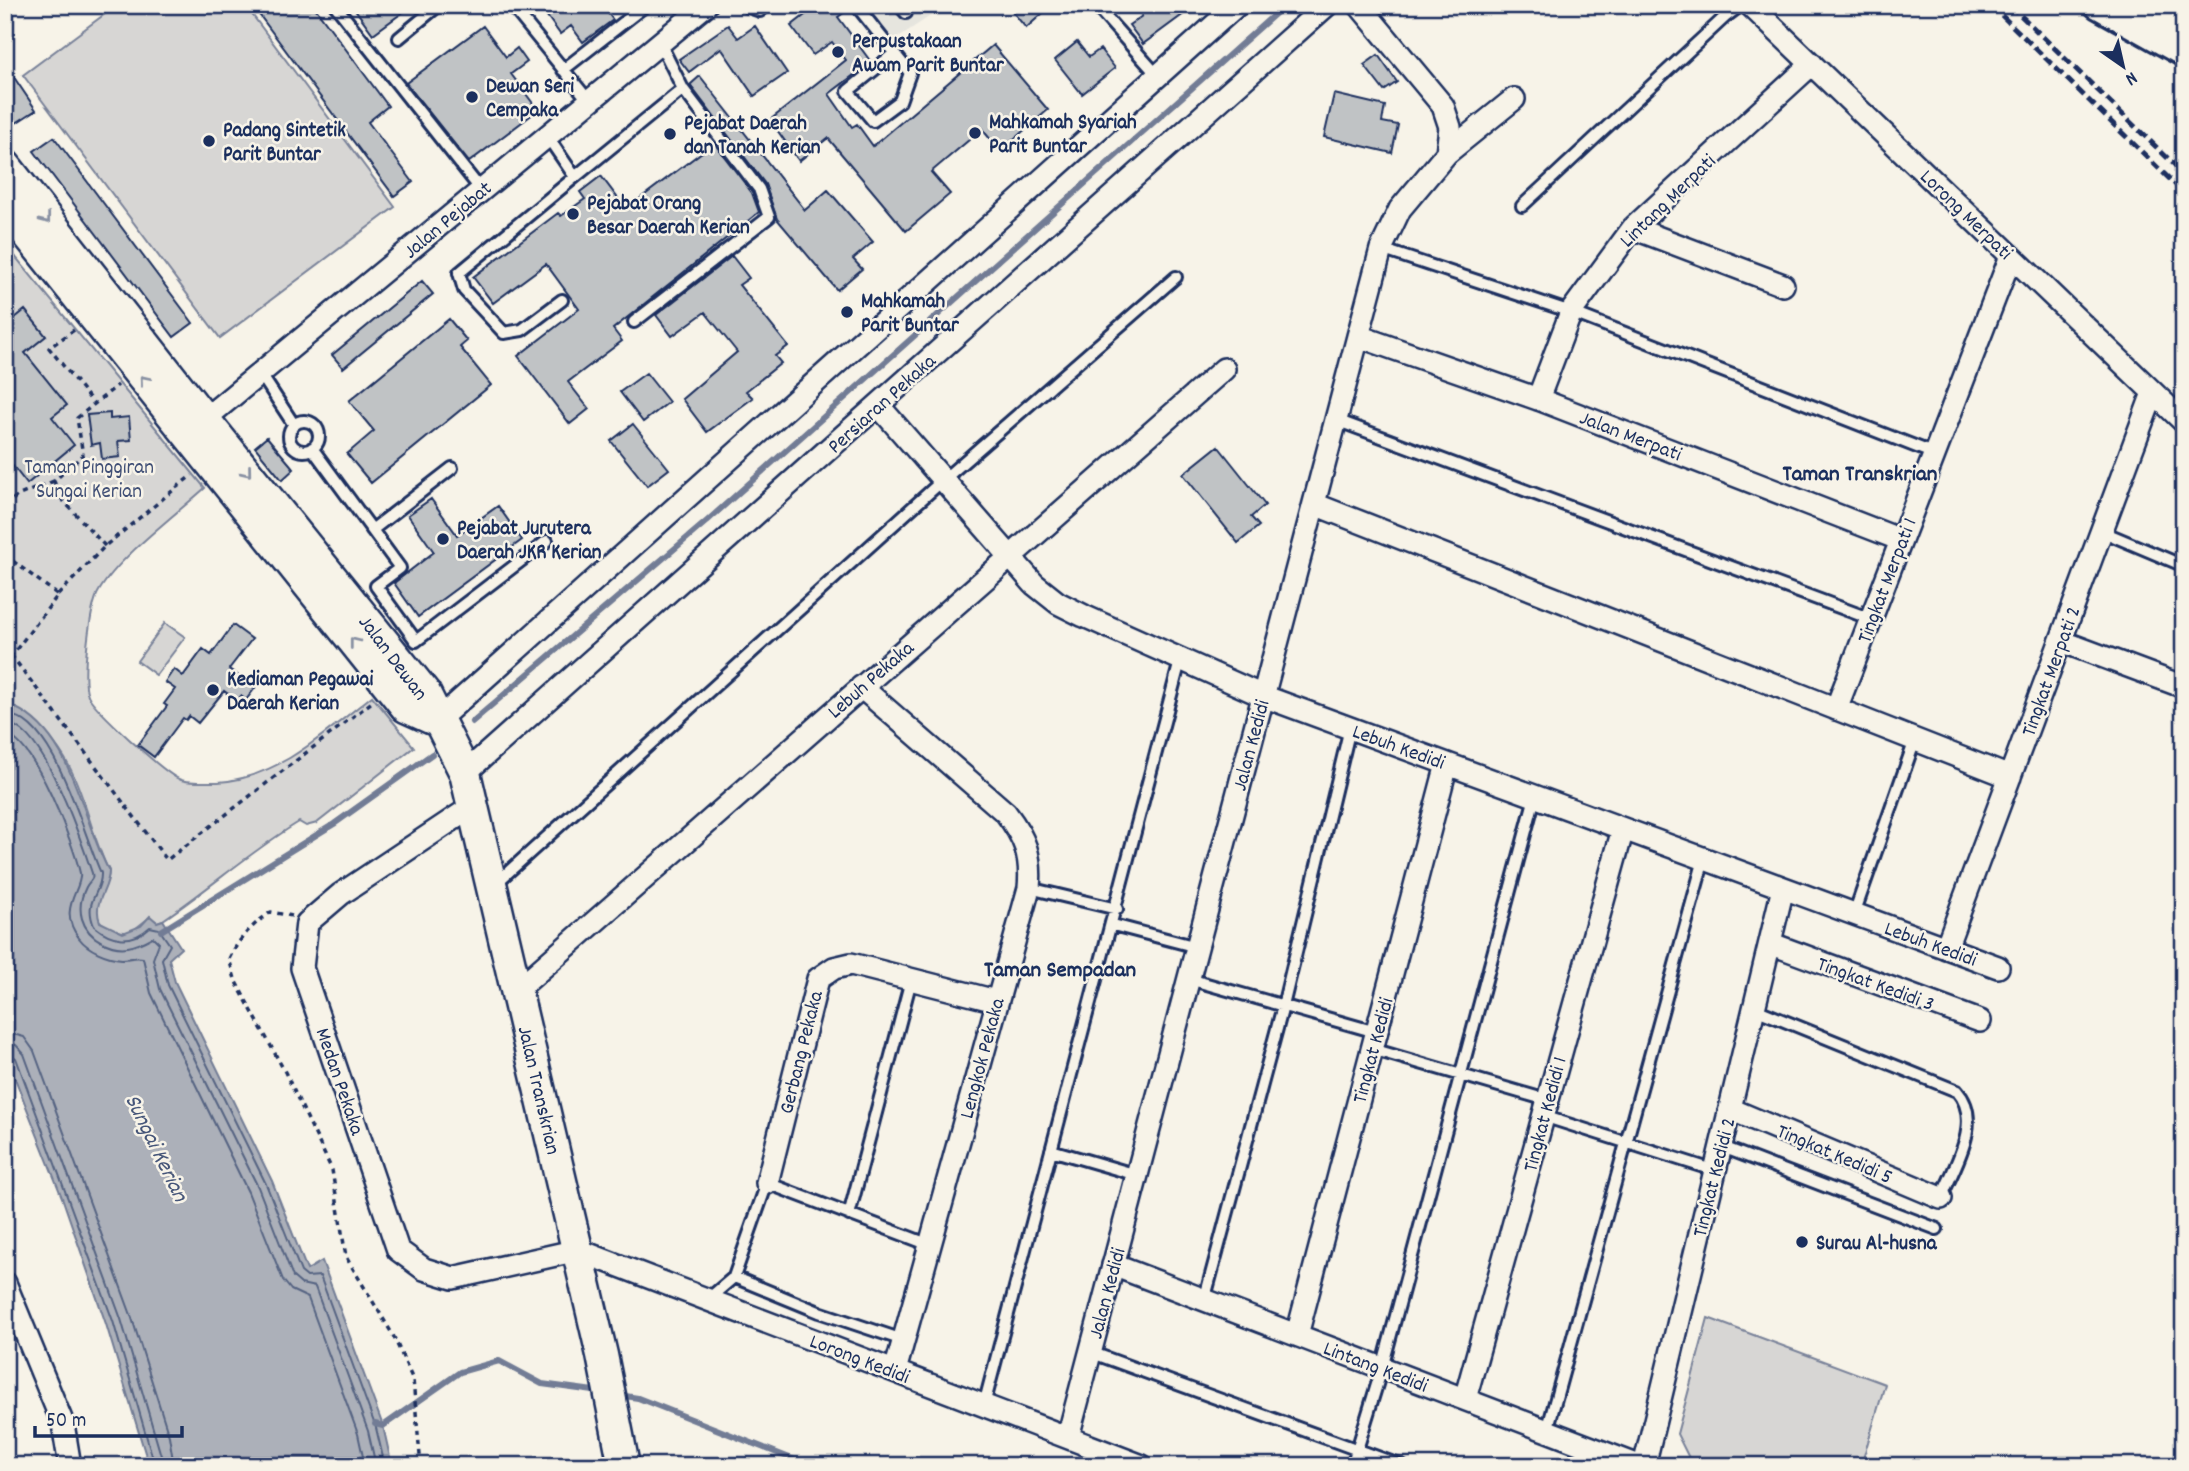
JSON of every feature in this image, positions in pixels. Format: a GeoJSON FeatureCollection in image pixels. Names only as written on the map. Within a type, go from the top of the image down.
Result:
{"type":"FeatureCollection","features":[{"type":"Feature","properties":{"kind":"main road","name":"Jalan Dewan"},"geometry":{"type":"LineString","coordinates":[[5,165],[101,309]]}},
{"type":"Feature","properties":{"kind":"main road","name":"Jalan Dewan"},"geometry":{"type":"LineString","coordinates":[[5,206],[101,309],[196,426],[425,693],[437,721]]}},
{"type":"Feature","properties":{"kind":"main road","name":"Jalan Dewan"},"geometry":{"type":"LineString","coordinates":[[196,426],[406,708],[437,721]]}},
{"type":"Feature","properties":{"kind":"main road","name":"Jalan Transkrian"},"geometry":{"type":"LineString","coordinates":[[437,721],[466,773],[602,1355],[624,1466]]}},
{"type":"Feature","properties":{"kind":"street","name":"Jalan Pejabat"},"geometry":{"type":"LineString","coordinates":[[196,426],[706,5]]}},
{"type":"Feature","properties":{"kind":"street"},"geometry":{"type":"LineString","coordinates":[[437,721],[1237,5]]}},
{"type":"Feature","properties":{"kind":"street","name":"Persiaran Pekaka"},"geometry":{"type":"LineString","coordinates":[[466,773],[1327,5]]}},
{"type":"Feature","properties":{"kind":"street"},"geometry":{"type":"LineString","coordinates":[[1359,5],[1443,106],[1450,127],[1447,153]]}},
{"type":"Feature","properties":{"kind":"street","name":"Lorong Merpati"},"geometry":{"type":"LineString","coordinates":[[1750,5],[2184,422]]}},
{"type":"Feature","properties":{"kind":"street"},"geometry":{"type":"LineString","coordinates":[[2098,5],[2184,53]]}},
{"type":"Feature","properties":{"kind":"street"},"geometry":{"type":"LineString","coordinates":[[2135,5],[2184,26]]}},
{"type":"Feature","properties":{"kind":"street","name":"Lintang Merpati"},"geometry":{"type":"LineString","coordinates":[[1538,399],[1571,312],[1633,228],[1812,64]]}},
{"type":"Feature","properties":{"kind":"street","name":"Jalan Kedidi"},"geometry":{"type":"LineString","coordinates":[[1068,1437],[1381,249],[1400,209],[1447,153],[1514,99]]}},
{"type":"Feature","properties":{"kind":"street"},"geometry":{"type":"LineString","coordinates":[[1633,228],[1783,285]]}},
{"type":"Feature","properties":{"kind":"street","name":"Tingkat Merpati 1"},"geometry":{"type":"LineString","coordinates":[[1836,709],[2011,256]]}},
{"type":"Feature","properties":{"kind":"street","name":"Jalan Merpati"},"geometry":{"type":"LineString","coordinates":[[1358,336],[1538,399],[1901,540]]}},
{"type":"Feature","properties":{"kind":"street","name":"Lebuh Pekaka"},"geometry":{"type":"LineString","coordinates":[[517,990],[1224,369]]}},
{"type":"Feature","properties":{"kind":"street","name":"Tingkat Merpati 2"},"geometry":{"type":"LineString","coordinates":[[1946,948],[2153,393]]}},
{"type":"Feature","properties":{"kind":"street","name":"Lebuh Kedidi"},"geometry":{"type":"LineString","coordinates":[[878,405],[1034,584],[1058,603],[1180,661],[1263,696],[1998,967]]}},
{"type":"Feature","properties":{"kind":"street"},"geometry":{"type":"LineString","coordinates":[[1314,504],[2010,777]]}},
{"type":"Feature","properties":{"kind":"street"},"geometry":{"type":"LineString","coordinates":[[2061,642],[2184,687]]}},
{"type":"Feature","properties":{"kind":"street","name":"Lengkok Pekaka"},"geometry":{"type":"LineString","coordinates":[[861,687],[1006,813],[1023,836],[1032,862],[1029,888],[895,1371]]}},
{"type":"Feature","properties":{"kind":"street","name":"Tingkat Kedidi"},"geometry":{"type":"LineString","coordinates":[[1297,1335],[1447,764]]}},
{"type":"Feature","properties":{"kind":"street"},"geometry":{"type":"LineString","coordinates":[[307,923],[341,894],[473,806]]}},
{"type":"Feature","properties":{"kind":"street","name":"Tingkat Kedidi 1"},"geometry":{"type":"LineString","coordinates":[[1465,1399],[1623,829]]}},
{"type":"Feature","properties":{"kind":"street","name":"Tingkat Kedidi 2"},"geometry":{"type":"LineString","coordinates":[[1641,1466],[1713,1170],[1772,944],[1783,888]]}},
{"type":"Feature","properties":{"kind":"street","name":"Medan Pekaka"},"geometry":{"type":"LineString","coordinates":[[307,923],[302,968],[398,1250],[424,1269],[453,1278],[578,1251]]}},
{"type":"Feature","properties":{"kind":"street","name":"Tingkat Kedidi 3"},"geometry":{"type":"LineString","coordinates":[[1772,944],[1980,1021]]}},
{"type":"Feature","properties":{"kind":"street","name":"Gerbang Pekaka"},"geometry":{"type":"LineString","coordinates":[[767,1183],[818,979],[834,968],[851,964],[996,1001]]}},
{"type":"Feature","properties":{"kind":"street","name":"Tingkat Kedidi 5"},"geometry":{"type":"LineString","coordinates":[[1730,1109],[1941,1198]]}},
{"type":"Feature","properties":{"kind":"street","name":"Lorong Kedidi"},"geometry":{"type":"LineString","coordinates":[[578,1251],[1142,1466]]}},
{"type":"Feature","properties":{"kind":"street","name":"Lintang Kedidi"},"geometry":{"type":"LineString","coordinates":[[1113,1265],[1641,1466]]}},
{"type":"Feature","properties":{"kind":"street"},"geometry":{"type":"LineString","coordinates":[[5,1283],[63,1424],[70,1466]]}},
{"type":"Feature","properties":{"kind":"lane"},"geometry":{"type":"LineString","coordinates":[[335,5],[481,190]]}},
{"type":"Feature","properties":{"kind":"lane"},"geometry":{"type":"LineString","coordinates":[[399,38],[439,5]]}},
{"type":"Feature","properties":{"kind":"lane"},"geometry":{"type":"LineString","coordinates":[[511,5],[589,101]]}},
{"type":"Feature","properties":{"kind":"lane"},"geometry":{"type":"LineString","coordinates":[[563,70],[646,5]]}},
{"type":"Feature","properties":{"kind":"lane"},"geometry":{"type":"LineString","coordinates":[[743,5],[760,11],[767,5]]}},
{"type":"Feature","properties":{"kind":"lane"},"geometry":{"type":"LineString","coordinates":[[856,5],[895,53],[911,73],[900,101],[873,121],[848,91],[895,53]]}},
{"type":"Feature","properties":{"kind":"lane"},"geometry":{"type":"LineString","coordinates":[[1095,5],[1158,76]]}},
{"type":"Feature","properties":{"kind":"lane"},"geometry":{"type":"LineString","coordinates":[[1522,205],[1741,5]]}},
{"type":"Feature","properties":{"kind":"lane"},"geometry":{"type":"LineString","coordinates":[[634,322],[769,217],[759,189],[683,89],[660,43]]}},
{"type":"Feature","properties":{"kind":"lane"},"geometry":{"type":"LineString","coordinates":[[562,300],[522,330],[504,333],[464,290],[459,273],[683,89]]}},
{"type":"Feature","properties":{"kind":"lane"},"geometry":{"type":"LineString","coordinates":[[547,136],[575,177]]}},
{"type":"Feature","properties":{"kind":"lane"},"geometry":{"type":"LineString","coordinates":[[1381,249],[1571,312],[1935,454]]}},
{"type":"Feature","properties":{"kind":"lane"},"geometry":{"type":"LineString","coordinates":[[492,887],[943,481],[1176,277]]}},
{"type":"Feature","properties":{"kind":"lane"},"geometry":{"type":"LineString","coordinates":[[260,373],[294,425]]}},
{"type":"Feature","properties":{"kind":"lane"},"geometry":{"type":"LineString","coordinates":[[304,421],[315,425],[319,438],[313,448],[304,451],[292,445],[289,437],[294,425],[304,421]]}},
{"type":"Feature","properties":{"kind":"lane"},"geometry":{"type":"LineString","coordinates":[[1336,421],[1871,619]]}},
{"type":"Feature","properties":{"kind":"lane"},"geometry":{"type":"LineString","coordinates":[[313,448],[400,568],[376,586],[416,641],[547,541]]}},
{"type":"Feature","properties":{"kind":"lane"},"geometry":{"type":"LineString","coordinates":[[372,530],[452,468]]}},
{"type":"Feature","properties":{"kind":"lane"},"geometry":{"type":"LineString","coordinates":[[2101,531],[2184,566]]}},
{"type":"Feature","properties":{"kind":"lane"},"geometry":{"type":"LineString","coordinates":[[984,1405],[1113,925],[1180,661]]}},
{"type":"Feature","properties":{"kind":"lane"},"geometry":{"type":"LineString","coordinates":[[1204,1301],[1283,1006],[1350,729]]}},
{"type":"Feature","properties":{"kind":"lane"},"geometry":{"type":"LineString","coordinates":[[1854,914],[1915,740]]}},
{"type":"Feature","properties":{"kind":"lane"},"geometry":{"type":"LineString","coordinates":[[1352,1466],[1382,1368],[1535,797]]}},
{"type":"Feature","properties":{"kind":"lane"},"geometry":{"type":"LineString","coordinates":[[1547,1431],[1704,859]]}},
{"type":"Feature","properties":{"kind":"lane"},"geometry":{"type":"LineString","coordinates":[[1029,888],[1117,909]]}},
{"type":"Feature","properties":{"kind":"lane"},"geometry":{"type":"LineString","coordinates":[[1113,925],[1197,947]]}},
{"type":"Feature","properties":{"kind":"lane"},"geometry":{"type":"LineString","coordinates":[[1189,979],[1283,1006],[1626,1142],[1713,1170]]}},
{"type":"Feature","properties":{"kind":"lane"},"geometry":{"type":"LineString","coordinates":[[849,1215],[911,980]]}},
{"type":"Feature","properties":{"kind":"lane"},"geometry":{"type":"LineString","coordinates":[[1755,1009],[1957,1091],[1966,1100],[1969,1112],[1967,1132],[1941,1198]]}},
{"type":"Feature","properties":{"kind":"lane"},"geometry":{"type":"LineString","coordinates":[[1720,1146],[1937,1229]]}},
{"type":"Feature","properties":{"kind":"lane"},"geometry":{"type":"LineString","coordinates":[[1051,1150],[1137,1175]]}},
{"type":"Feature","properties":{"kind":"lane"},"geometry":{"type":"LineString","coordinates":[[708,1300],[734,1277],[767,1183],[930,1245]]}},
{"type":"Feature","properties":{"kind":"lane"},"geometry":{"type":"LineString","coordinates":[[734,1277],[819,1312],[904,1340]]}},
{"type":"Feature","properties":{"kind":"lane"},"geometry":{"type":"LineString","coordinates":[[1090,1352],[1402,1466]]}},
{"type":"Feature","properties":{"kind":"path"},"geometry":{"type":"LineString","coordinates":[[94,404],[49,348],[101,309]]}},
{"type":"Feature","properties":{"kind":"path"},"geometry":{"type":"LineString","coordinates":[[5,506],[17,496],[54,481],[83,455],[77,418],[126,379]]}},
{"type":"Feature","properties":{"kind":"path"},"geometry":{"type":"LineString","coordinates":[[12,654],[58,594],[105,546],[197,471]]}},
{"type":"Feature","properties":{"kind":"path"},"geometry":{"type":"LineString","coordinates":[[54,481],[60,497],[105,546]]}},
{"type":"Feature","properties":{"kind":"path"},"geometry":{"type":"LineString","coordinates":[[5,555],[58,594]]}},
{"type":"Feature","properties":{"kind":"path"},"geometry":{"type":"LineString","coordinates":[[5,647],[167,860],[390,687]]}},
{"type":"Feature","properties":{"kind":"path"},"geometry":{"type":"LineString","coordinates":[[307,923],[291,915],[271,912],[254,924],[237,942],[229,959],[236,982],[285,1072],[331,1170],[346,1257],[393,1335],[414,1380],[421,1466]]}},
{"type":"Feature","properties":{"kind":"shaded area"},"geometry":{"type":"Polygon","coordinates":[[[867,5],[947,5],[894,40],[867,5]]]}},
{"type":"Feature","properties":{"kind":"green space","name":"Padang Sintetik Parit Buntar"},"geometry":{"type":"Polygon","coordinates":[[[117,5],[245,5],[395,207],[220,338],[23,75],[117,5]]]}},
{"type":"Feature","properties":{"kind":"green space","name":"Taman Pinggiran Sungai Kerian"},"geometry":{"type":"Polygon","coordinates":[[[5,244],[205,488],[134,550],[99,591],[92,611],[86,659],[86,687],[93,702],[146,754],[173,775],[189,782],[240,779],[281,763],[319,738],[372,696],[414,747],[317,823],[306,826],[299,822],[163,920],[157,922],[150,917],[131,932],[111,929],[99,920],[96,914],[109,871],[66,760],[52,740],[33,721],[24,714],[5,709],[5,244]]]}},
{"type":"Feature","properties":{"kind":"green space"},"geometry":{"type":"Polygon","coordinates":[[[165,623],[185,637],[156,675],[137,661],[165,623]]]}},
{"type":"Feature","properties":{"kind":"green space"},"geometry":{"type":"Polygon","coordinates":[[[1708,1318],[1885,1384],[1861,1466],[1710,1466],[1689,1458],[1677,1434],[1708,1318]]]}},
{"type":"Feature","properties":{"kind":"water","name":"Sungai Kerian"},"geometry":{"type":"Polygon","coordinates":[[[14,707],[34,720],[50,737],[74,780],[109,871],[99,902],[100,922],[123,933],[141,926],[150,916],[157,922],[163,920],[181,948],[169,959],[175,982],[272,1181],[307,1270],[322,1261],[383,1426],[392,1466],[149,1466],[106,1324],[63,1200],[5,1053],[5,709],[14,707]]]}},
{"type":"Feature","properties":{"kind":"building"},"geometry":{"type":"Polygon","coordinates":[[[252,5],[313,5],[388,106],[368,122],[413,182],[394,196],[252,5]]]}},
{"type":"Feature","properties":{"kind":"building"},"geometry":{"type":"Polygon","coordinates":[[[352,5],[413,5],[373,34],[352,5]]]}},
{"type":"Feature","properties":{"kind":"building"},"geometry":{"type":"Polygon","coordinates":[[[539,5],[602,5],[613,20],[583,42],[571,26],[560,34],[539,5]]]}},
{"type":"Feature","properties":{"kind":"building"},"geometry":{"type":"Polygon","coordinates":[[[818,5],[848,5],[849,9],[838,17],[871,62],[829,94],[852,127],[857,124],[873,146],[993,45],[1048,110],[1000,151],[982,129],[931,172],[950,194],[906,231],[828,138],[799,161],[770,120],[846,60],[832,42],[813,55],[791,26],[818,5]]]}},
{"type":"Feature","properties":{"kind":"building"},"geometry":{"type":"Polygon","coordinates":[[[1007,5],[1052,5],[1026,28],[1007,5]]]}},
{"type":"Feature","properties":{"kind":"building"},"geometry":{"type":"Polygon","coordinates":[[[1135,5],[1196,5],[1143,44],[1129,25],[1142,16],[1135,5]]]}},
{"type":"Feature","properties":{"kind":"building"},"geometry":{"type":"Polygon","coordinates":[[[728,25],[738,38],[755,26],[787,73],[754,96],[721,48],[689,72],[679,59],[728,25]]]}},
{"type":"Feature","properties":{"kind":"building","name":"Dewan Seri Cempaka"},"geometry":{"type":"Polygon","coordinates":[[[483,26],[506,57],[517,48],[527,62],[511,74],[538,110],[469,162],[406,83],[483,26]]]}},
{"type":"Feature","properties":{"kind":"building"},"geometry":{"type":"Polygon","coordinates":[[[1077,42],[1089,57],[1100,49],[1115,68],[1082,94],[1055,60],[1077,42]]]}},
{"type":"Feature","properties":{"kind":"building"},"geometry":{"type":"Polygon","coordinates":[[[1378,55],[1397,82],[1384,91],[1364,65],[1378,55]]]}},
{"type":"Feature","properties":{"kind":"building"},"geometry":{"type":"Polygon","coordinates":[[[5,64],[36,110],[13,125],[5,114],[5,64]]]}},
{"type":"Feature","properties":{"kind":"building"},"geometry":{"type":"Polygon","coordinates":[[[700,76],[805,210],[828,190],[873,242],[853,259],[862,269],[837,290],[777,219],[765,184],[690,85],[700,76]]]}},
{"type":"Feature","properties":{"kind":"building"},"geometry":{"type":"Polygon","coordinates":[[[1334,94],[1385,106],[1382,122],[1398,125],[1392,153],[1324,137],[1334,94]]]}},
{"type":"Feature","properties":{"kind":"building"},"geometry":{"type":"Polygon","coordinates":[[[54,137],[193,323],[174,337],[34,151],[54,137]]]}},
{"type":"Feature","properties":{"kind":"building"},"geometry":{"type":"Polygon","coordinates":[[[714,143],[752,193],[759,212],[613,329],[622,341],[568,382],[589,409],[570,424],[518,356],[579,309],[546,264],[493,303],[473,277],[558,213],[561,216],[585,199],[580,192],[601,176],[626,209],[714,143]]]}},
{"type":"Feature","properties":{"kind":"building"},"geometry":{"type":"Polygon","coordinates":[[[732,256],[749,278],[739,285],[788,346],[775,356],[781,363],[746,391],[753,398],[707,432],[682,399],[737,352],[705,312],[672,336],[656,315],[732,256]]]}},
{"type":"Feature","properties":{"kind":"building"},"geometry":{"type":"Polygon","coordinates":[[[422,281],[433,294],[343,368],[332,355],[422,281]]]}},
{"type":"Feature","properties":{"kind":"building"},"geometry":{"type":"Polygon","coordinates":[[[25,310],[46,336],[25,353],[67,405],[52,417],[74,445],[27,484],[5,456],[5,326],[25,310]]]}},
{"type":"Feature","properties":{"kind":"building"},"geometry":{"type":"Polygon","coordinates":[[[449,319],[467,341],[460,347],[491,385],[371,483],[347,454],[374,431],[349,401],[449,319]]]}},
{"type":"Feature","properties":{"kind":"building"},"geometry":{"type":"Polygon","coordinates":[[[646,373],[669,402],[643,422],[620,392],[646,373]]]}},
{"type":"Feature","properties":{"kind":"building"},"geometry":{"type":"Polygon","coordinates":[[[110,413],[110,419],[129,417],[131,440],[118,441],[120,457],[102,459],[100,443],[91,445],[87,415],[110,413]]]}},
{"type":"Feature","properties":{"kind":"building"},"geometry":{"type":"Polygon","coordinates":[[[633,424],[669,469],[647,486],[611,441],[633,424]]]}},
{"type":"Feature","properties":{"kind":"building"},"geometry":{"type":"Polygon","coordinates":[[[267,437],[294,469],[282,480],[255,447],[267,437]]]}},
{"type":"Feature","properties":{"kind":"building"},"geometry":{"type":"Polygon","coordinates":[[[1218,446],[1265,505],[1251,517],[1259,526],[1238,543],[1183,474],[1218,446]]]}},
{"type":"Feature","properties":{"kind":"building"},"geometry":{"type":"Polygon","coordinates":[[[431,499],[457,535],[498,506],[522,540],[418,617],[394,583],[434,552],[408,515],[431,499]]]}},
{"type":"Feature","properties":{"kind":"building","name":"Kediaman Pegawai Daerah Kerian"},"geometry":{"type":"Polygon","coordinates":[[[233,625],[252,639],[229,669],[255,688],[246,700],[241,696],[237,701],[224,691],[198,723],[189,716],[186,720],[183,718],[154,757],[138,745],[167,706],[164,704],[175,689],[165,682],[174,669],[183,676],[203,649],[211,655],[233,625]]]}},
{"type":"Feature","properties":{"kind":"waterway"},"geometry":{"type":"LineString","coordinates":[[472,722],[707,521],[1285,5]]}},
{"type":"Feature","properties":{"kind":"waterway"},"geometry":{"type":"LineString","coordinates":[[161,931],[334,824],[432,754]]}},
{"type":"Feature","properties":{"kind":"waterway"},"geometry":{"type":"LineString","coordinates":[[375,1424],[383,1426],[460,1372],[499,1361],[542,1384],[601,1392]]}},
{"type":"Feature","properties":{"kind":"waterway"},"geometry":{"type":"LineString","coordinates":[[619,1395],[638,1398],[810,1466]]}},
{"type":"Feature","properties":{"kind":"railway"},"geometry":{"type":"LineString","coordinates":[[1991,5],[2184,193]]}},
{"type":"Feature","properties":{"kind":"railway"},"geometry":{"type":"LineString","coordinates":[[2010,5],[2184,174]]}},
{"type":"Feature","properties":{"kind":"place","name":"Perpustakaan Awam Parit Buntar"},"geometry":{"type":"Point","coordinates":[838,52]}},
{"type":"Feature","properties":{"kind":"place","name":"Dewan Seri Cempaka"},"geometry":{"type":"Point","coordinates":[472,97]}},
{"type":"Feature","properties":{"kind":"place","name":"Mahkamah Syariah Parit Buntar"},"geometry":{"type":"Point","coordinates":[975,133]}},
{"type":"Feature","properties":{"kind":"place","name":"Pejabat Daerah dan Tanah Kerian"},"geometry":{"type":"Point","coordinates":[670,134]}},
{"type":"Feature","properties":{"kind":"place","name":"Padang Sintetik Parit Buntar"},"geometry":{"type":"Point","coordinates":[209,141]}},
{"type":"Feature","properties":{"kind":"place","name":"Pejabat Orang Besar Daerah Kerian"},"geometry":{"type":"Point","coordinates":[573,214]}},
{"type":"Feature","properties":{"kind":"place","name":"Mahkamah Parit Buntar"},"geometry":{"type":"Point","coordinates":[847,312]}},
{"type":"Feature","properties":{"kind":"place","name":"Pejabat Jurutera Daerah JKR Kerian"},"geometry":{"type":"Point","coordinates":[443,539]}},
{"type":"Feature","properties":{"kind":"place","name":"Kediaman Pegawai Daerah Kerian"},"geometry":{"type":"Point","coordinates":[213,690]}},
{"type":"Feature","properties":{"kind":"place","name":"Surau Al-husna"},"geometry":{"type":"Point","coordinates":[1802,1242]}},
{"type":"Feature","properties":{"kind":"district","name":"Taman Transkrian"},"geometry":{"type":"Point","coordinates":[1860,472]}},
{"type":"Feature","properties":{"kind":"district","name":"Taman Sempadan"},"geometry":{"type":"Point","coordinates":[1060,968]}}]}
